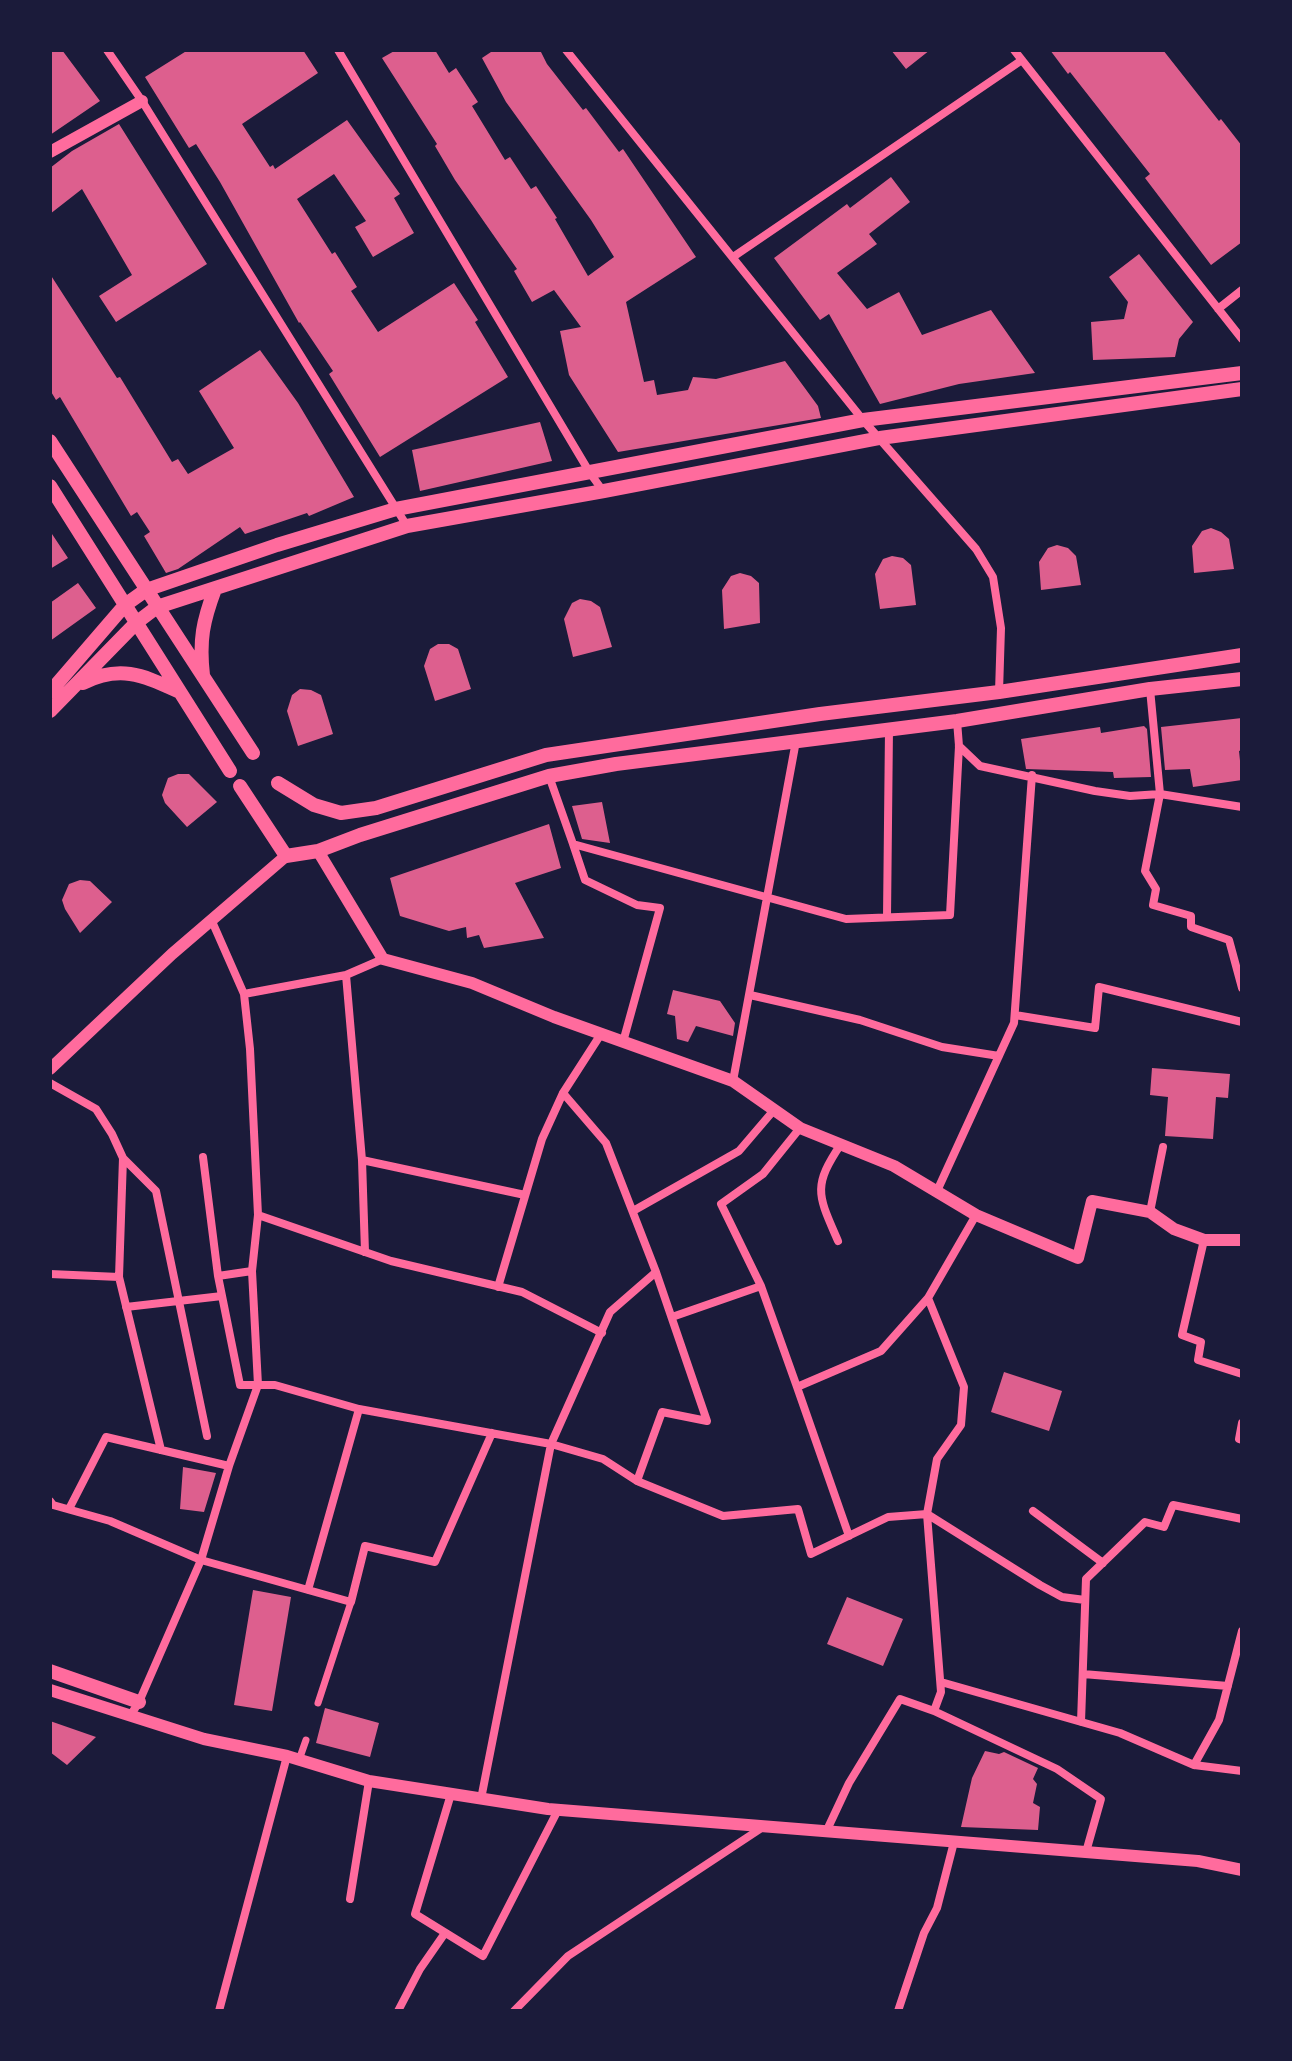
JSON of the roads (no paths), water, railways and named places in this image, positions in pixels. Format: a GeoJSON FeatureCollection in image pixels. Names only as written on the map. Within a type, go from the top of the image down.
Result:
{"type":"FeatureCollection","features":[{"type":"Feature","properties":{"kind":"main road"},"geometry":{"type":"LineString","coordinates":[[50,692],[125,605],[146,590],[277,545],[396,509],[863,420],[1242,373]]}},
{"type":"Feature","properties":{"kind":"main road"},"geometry":{"type":"LineString","coordinates":[[50,711],[136,623],[157,607],[407,526],[880,438],[1242,389]]}},
{"type":"Feature","properties":{"kind":"main road"},"geometry":{"type":"LineString","coordinates":[[50,441],[253,753]]}},
{"type":"Feature","properties":{"kind":"main road"},"geometry":{"type":"LineString","coordinates":[[50,486],[230,771]]}},
{"type":"Feature","properties":{"kind":"main road"},"geometry":{"type":"LineString","coordinates":[[203,679],[200,647],[203,620],[215,589]]}},
{"type":"Feature","properties":{"kind":"main road"},"geometry":{"type":"LineString","coordinates":[[278,783],[314,805],[341,813],[376,808],[546,755],[1242,655]]}},
{"type":"Feature","properties":{"kind":"main road"},"geometry":{"type":"LineString","coordinates":[[72,689],[99,675],[120,672],[146,678],[180,692]]}},
{"type":"Feature","properties":{"kind":"main road"},"geometry":{"type":"LineString","coordinates":[[240,786],[286,856],[318,851],[549,776],[616,764],[957,721],[1150,689],[1242,679]]}},
{"type":"Feature","properties":{"kind":"main road"},"geometry":{"type":"LineString","coordinates":[[50,1671],[139,1702]]}},
{"type":"Feature","properties":{"kind":"street"},"geometry":{"type":"LineString","coordinates":[[107,50],[142,101],[407,526]]}},
{"type":"Feature","properties":{"kind":"street"},"geometry":{"type":"LineString","coordinates":[[338,50],[590,473],[604,491]]}},
{"type":"Feature","properties":{"kind":"street"},"geometry":{"type":"LineString","coordinates":[[566,50],[863,420],[976,549],[993,577],[1001,628],[999,692]]}},
{"type":"Feature","properties":{"kind":"street"},"geometry":{"type":"LineString","coordinates":[[1014,50],[1242,339]]}},
{"type":"Feature","properties":{"kind":"street"},"geometry":{"type":"LineString","coordinates":[[733,257],[1022,60]]}},
{"type":"Feature","properties":{"kind":"street"},"geometry":{"type":"LineString","coordinates":[[50,152],[142,101]]}},
{"type":"Feature","properties":{"kind":"street"},"geometry":{"type":"LineString","coordinates":[[1218,309],[1242,290]]}},
{"type":"Feature","properties":{"kind":"street"},"geometry":{"type":"LineString","coordinates":[[1150,689],[1160,794],[1145,871],[1156,889],[1153,905],[1191,916],[1191,927],[1229,940],[1242,988]]}},
{"type":"Feature","properties":{"kind":"street"},"geometry":{"type":"LineString","coordinates":[[573,844],[846,919],[950,915],[959,746],[957,721]]}},
{"type":"Feature","properties":{"kind":"street"},"geometry":{"type":"LineString","coordinates":[[887,917],[889,728]]}},
{"type":"Feature","properties":{"kind":"street"},"geometry":{"type":"LineString","coordinates":[[733,1081],[796,741]]}},
{"type":"Feature","properties":{"kind":"street"},"geometry":{"type":"LineString","coordinates":[[959,746],[980,766],[1118,794],[1160,794],[1242,807]]}},
{"type":"Feature","properties":{"kind":"street"},"geometry":{"type":"LineString","coordinates":[[937,1191],[1014,1023],[1032,775]]}},
{"type":"Feature","properties":{"kind":"street"},"geometry":{"type":"LineString","coordinates":[[549,776],[585,880],[637,905],[660,908],[623,1042]]}},
{"type":"Feature","properties":{"kind":"street"},"geometry":{"type":"LineString","coordinates":[[318,851],[383,959]]}},
{"type":"Feature","properties":{"kind":"street"},"geometry":{"type":"LineString","coordinates":[[50,1069],[211,919],[286,856]]}},
{"type":"Feature","properties":{"kind":"street"},"geometry":{"type":"LineString","coordinates":[[130,1716],[201,1560],[229,1466],[258,1385],[252,1271],[258,1215],[250,1049],[244,994],[211,919]]}},
{"type":"Feature","properties":{"kind":"street"},"geometry":{"type":"LineString","coordinates":[[244,994],[346,975],[383,959],[472,983],[733,1081],[800,1128],[894,1166],[976,1215],[1078,1258],[1092,1201],[1150,1212],[1174,1229],[1204,1240],[1242,1240]]}},
{"type":"Feature","properties":{"kind":"street"},"geometry":{"type":"LineString","coordinates":[[346,975],[362,1160],[365,1252]]}},
{"type":"Feature","properties":{"kind":"street"},"geometry":{"type":"LineString","coordinates":[[1015,1015],[1095,1028],[1099,987],[1242,1022]]}},
{"type":"Feature","properties":{"kind":"street"},"geometry":{"type":"LineString","coordinates":[[750,995],[860,1020],[942,1047],[999,1056]]}},
{"type":"Feature","properties":{"kind":"street"},"geometry":{"type":"LineString","coordinates":[[498,1287],[542,1139],[563,1093],[601,1034]]}},
{"type":"Feature","properties":{"kind":"street"},"geometry":{"type":"LineString","coordinates":[[50,1083],[96,1109],[123,1158],[156,1191],[207,1436]]}},
{"type":"Feature","properties":{"kind":"street"},"geometry":{"type":"LineString","coordinates":[[563,1093],[606,1143],[656,1272],[707,1421],[662,1412],[637,1481]]}},
{"type":"Feature","properties":{"kind":"street"},"geometry":{"type":"LineString","coordinates":[[633,1211],[739,1151],[774,1110]]}},
{"type":"Feature","properties":{"kind":"street"},"geometry":{"type":"LineString","coordinates":[[800,1128],[763,1174],[721,1204],[761,1286],[849,1536]]}},
{"type":"Feature","properties":{"kind":"street"},"geometry":{"type":"LineString","coordinates":[[838,1241],[823,1204],[820,1182],[841,1144]]}},
{"type":"Feature","properties":{"kind":"street"},"geometry":{"type":"LineString","coordinates":[[1150,1212],[1163,1147]]}},
{"type":"Feature","properties":{"kind":"street"},"geometry":{"type":"LineString","coordinates":[[203,1157],[218,1276],[240,1385],[275,1385],[359,1409],[551,1444],[603,1459],[637,1481],[723,1516],[798,1509],[811,1554],[888,1517],[927,1514],[1062,1597],[1085,1600]]}},
{"type":"Feature","properties":{"kind":"street"},"geometry":{"type":"LineString","coordinates":[[123,1158],[119,1277],[161,1450]]}},
{"type":"Feature","properties":{"kind":"street"},"geometry":{"type":"LineString","coordinates":[[362,1160],[525,1195]]}},
{"type":"Feature","properties":{"kind":"street"},"geometry":{"type":"LineString","coordinates":[[258,1215],[365,1252],[522,1292],[602,1333]]}},
{"type":"Feature","properties":{"kind":"street"},"geometry":{"type":"LineString","coordinates":[[797,1387],[881,1351],[928,1298],[976,1215]]}},
{"type":"Feature","properties":{"kind":"street"},"geometry":{"type":"LineString","coordinates":[[1204,1240],[1182,1335],[1201,1342],[1198,1360],[1242,1374]]}},
{"type":"Feature","properties":{"kind":"street"},"geometry":{"type":"LineString","coordinates":[[218,1276],[252,1271]]}},
{"type":"Feature","properties":{"kind":"street"},"geometry":{"type":"LineString","coordinates":[[481,1799],[551,1444],[610,1312],[656,1272]]}},
{"type":"Feature","properties":{"kind":"street"},"geometry":{"type":"LineString","coordinates":[[50,1274],[119,1277]]}},
{"type":"Feature","properties":{"kind":"street"},"geometry":{"type":"LineString","coordinates":[[672,1317],[761,1286]]}},
{"type":"Feature","properties":{"kind":"street"},"geometry":{"type":"LineString","coordinates":[[126,1307],[222,1296]]}},
{"type":"Feature","properties":{"kind":"street"},"geometry":{"type":"LineString","coordinates":[[928,1298],[964,1387],[961,1425],[937,1459],[927,1514],[941,1682],[934,1711]]}},
{"type":"Feature","properties":{"kind":"street"},"geometry":{"type":"LineString","coordinates":[[308,1590],[359,1409]]}},
{"type":"Feature","properties":{"kind":"street"},"geometry":{"type":"LineString","coordinates":[[1242,1423],[1239,1439],[1242,1440]]}},
{"type":"Feature","properties":{"kind":"street"},"geometry":{"type":"LineString","coordinates":[[318,1703],[351,1602],[365,1546],[435,1562],[492,1433]]}},
{"type":"Feature","properties":{"kind":"street"},"geometry":{"type":"LineString","coordinates":[[69,1509],[106,1437],[229,1466]]}},
{"type":"Feature","properties":{"kind":"street"},"geometry":{"type":"LineString","coordinates":[[50,1501],[110,1521],[201,1560],[351,1602]]}},
{"type":"Feature","properties":{"kind":"street"},"geometry":{"type":"LineString","coordinates":[[1081,1722],[1086,1579],[1145,1522],[1164,1527],[1173,1505],[1242,1519]]}},
{"type":"Feature","properties":{"kind":"street"},"geometry":{"type":"LineString","coordinates":[[1033,1511],[1103,1563]]}},
{"type":"Feature","properties":{"kind":"street"},"geometry":{"type":"LineString","coordinates":[[1194,1765],[1219,1720],[1242,1631]]}},
{"type":"Feature","properties":{"kind":"street"},"geometry":{"type":"LineString","coordinates":[[1083,1674],[1228,1686]]}},
{"type":"Feature","properties":{"kind":"street"},"geometry":{"type":"LineString","coordinates":[[941,1682],[1120,1733],[1194,1765],[1242,1771]]}},
{"type":"Feature","properties":{"kind":"street"},"geometry":{"type":"LineString","coordinates":[[50,1690],[204,1739],[293,1758],[369,1781],[481,1799],[558,1810],[1198,1861],[1242,1870]]}},
{"type":"Feature","properties":{"kind":"street"},"geometry":{"type":"LineString","coordinates":[[826,1832],[849,1783],[900,1699],[934,1711],[1057,1769],[1101,1799],[1086,1852]]}},
{"type":"Feature","properties":{"kind":"street"},"geometry":{"type":"LineString","coordinates":[[219,2011],[293,1758],[306,1740]]}},
{"type":"Feature","properties":{"kind":"street"},"geometry":{"type":"LineString","coordinates":[[350,1899],[369,1781]]}},
{"type":"Feature","properties":{"kind":"street"},"geometry":{"type":"LineString","coordinates":[[451,1794],[415,1914],[483,1956],[558,1810]]}},
{"type":"Feature","properties":{"kind":"street"},"geometry":{"type":"LineString","coordinates":[[514,2011],[568,1956],[764,1827]]}},
{"type":"Feature","properties":{"kind":"street"},"geometry":{"type":"LineString","coordinates":[[898,2011],[924,1933],[937,1908],[954,1842]]}},
{"type":"Feature","properties":{"kind":"street"},"geometry":{"type":"LineString","coordinates":[[398,2011],[420,1969],[445,1933]]}}]}
